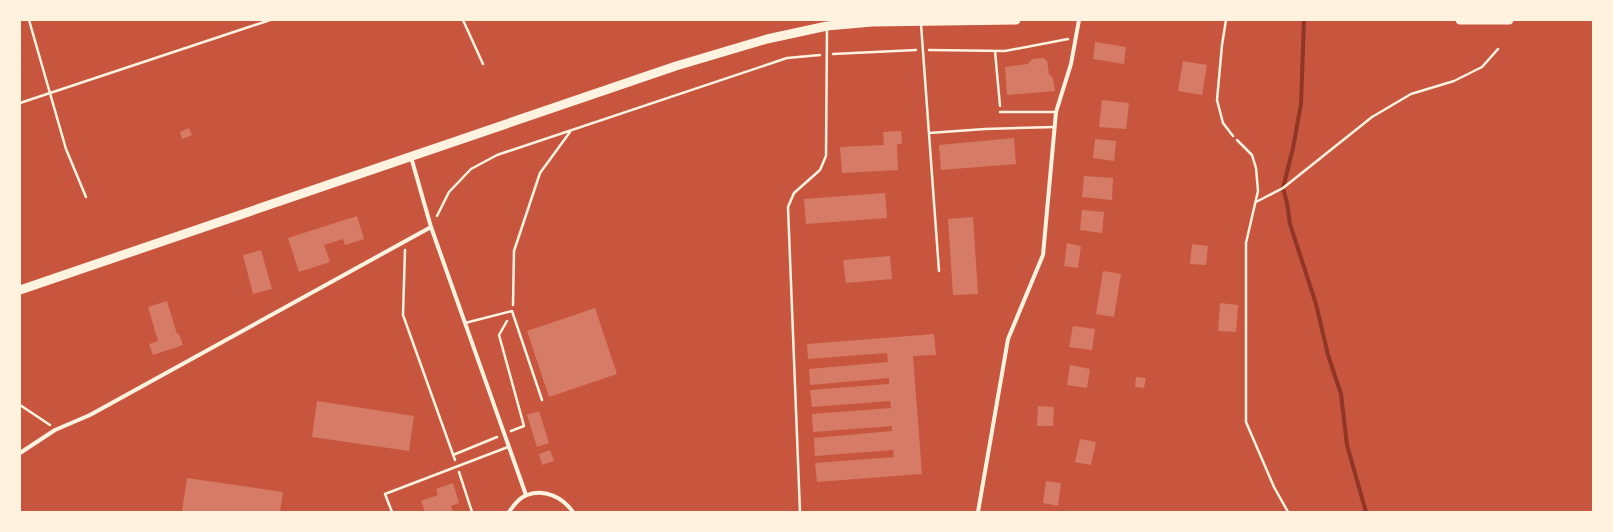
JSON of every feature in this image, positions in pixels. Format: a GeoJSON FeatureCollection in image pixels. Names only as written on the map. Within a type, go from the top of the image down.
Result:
{"type":"FeatureCollection","features":[{"type":"Feature","properties":{"kind":"main road"},"geometry":{"type":"LineString","coordinates":[[20,290],[676,66],[767,39],[827,26],[872,22],[1016,20]]}},
{"type":"Feature","properties":{"kind":"main road"},"geometry":{"type":"LineString","coordinates":[[1460,20],[1509,20]]}},
{"type":"Feature","properties":{"kind":"street"},"geometry":{"type":"LineString","coordinates":[[978,512],[1008,339],[1043,255],[1056,112],[1071,64],[1079,20]]}},
{"type":"Feature","properties":{"kind":"street"},"geometry":{"type":"LineString","coordinates":[[411,156],[431,227],[526,495]]}},
{"type":"Feature","properties":{"kind":"street"},"geometry":{"type":"LineString","coordinates":[[20,453],[55,430],[90,415],[431,227]]}},
{"type":"Feature","properties":{"kind":"street"},"geometry":{"type":"LineString","coordinates":[[509,512],[513,506],[526,495],[536,493],[558,497],[567,504],[573,512]]}},
{"type":"Feature","properties":{"kind":"lane"},"geometry":{"type":"LineString","coordinates":[[29,20],[66,149],[86,197]]}},
{"type":"Feature","properties":{"kind":"lane"},"geometry":{"type":"LineString","coordinates":[[20,103],[270,20]]}},
{"type":"Feature","properties":{"kind":"lane"},"geometry":{"type":"LineString","coordinates":[[463,20],[483,64]]}},
{"type":"Feature","properties":{"kind":"lane"},"geometry":{"type":"LineString","coordinates":[[1226,20],[1217,100],[1223,122],[1233,136]]}},
{"type":"Feature","properties":{"kind":"lane"},"geometry":{"type":"LineString","coordinates":[[921,21],[939,271]]}},
{"type":"Feature","properties":{"kind":"lane"},"geometry":{"type":"LineString","coordinates":[[800,512],[788,207],[794,193],[820,170],[826,156],[828,54],[827,26]]}},
{"type":"Feature","properties":{"kind":"lane"},"geometry":{"type":"LineString","coordinates":[[1000,112],[1056,112]]}},
{"type":"Feature","properties":{"kind":"lane"},"geometry":{"type":"LineString","coordinates":[[929,133],[985,129],[1055,127]]}},
{"type":"Feature","properties":{"kind":"lane"},"geometry":{"type":"LineString","coordinates":[[465,323],[512,311],[542,400]]}},
{"type":"Feature","properties":{"kind":"lane"},"geometry":{"type":"LineString","coordinates":[[392,512],[385,494],[508,447]]}},
{"type":"Feature","properties":{"kind":"path"},"geometry":{"type":"LineString","coordinates":[[431,227],[449,192],[471,169],[497,156],[787,58],[828,54],[923,50],[1005,51],[1076,38]]}},
{"type":"Feature","properties":{"kind":"path"},"geometry":{"type":"LineString","coordinates":[[1256,202],[1283,188],[1372,117],[1411,94],[1454,81],[1482,67],[1498,50]]}},
{"type":"Feature","properties":{"kind":"path"},"geometry":{"type":"LineString","coordinates":[[995,51],[1000,112]]}},
{"type":"Feature","properties":{"kind":"path"},"geometry":{"type":"LineString","coordinates":[[453,454],[524,426],[499,335],[512,311],[514,251],[540,173],[570,131]]}},
{"type":"Feature","properties":{"kind":"path"},"geometry":{"type":"LineString","coordinates":[[1233,136],[1252,155],[1256,168],[1258,191],[1246,244],[1246,422],[1274,487],[1288,512]]}},
{"type":"Feature","properties":{"kind":"path"},"geometry":{"type":"LineString","coordinates":[[406,241],[403,315],[453,454],[472,512]]}},
{"type":"Feature","properties":{"kind":"path"},"geometry":{"type":"LineString","coordinates":[[20,405],[55,430]]}},
{"type":"Feature","properties":{"kind":"building"},"geometry":{"type":"Polygon","coordinates":[[[1095,42],[1126,47],[1124,64],[1093,59],[1095,42]]]}},
{"type":"Feature","properties":{"kind":"building"},"geometry":{"type":"Polygon","coordinates":[[[1043,58],[1047,61],[1049,74],[1053,78],[1055,91],[1007,95],[1005,67],[1028,64],[1032,59],[1043,58]]]}},
{"type":"Feature","properties":{"kind":"building"},"geometry":{"type":"Polygon","coordinates":[[[1183,61],[1207,65],[1202,95],[1178,91],[1183,61]]]}},
{"type":"Feature","properties":{"kind":"building"},"geometry":{"type":"Polygon","coordinates":[[[1102,100],[1129,103],[1126,129],[1099,127],[1102,100]]]}},
{"type":"Feature","properties":{"kind":"building"},"geometry":{"type":"Polygon","coordinates":[[[189,128],[192,135],[182,139],[180,132],[189,128]]]}},
{"type":"Feature","properties":{"kind":"building"},"geometry":{"type":"Polygon","coordinates":[[[901,131],[902,144],[897,144],[898,170],[842,173],[840,147],[884,145],[883,132],[901,131]]]}},
{"type":"Feature","properties":{"kind":"building"},"geometry":{"type":"Polygon","coordinates":[[[1014,138],[1016,164],[941,170],[939,145],[1014,138]]]}},
{"type":"Feature","properties":{"kind":"building"},"geometry":{"type":"Polygon","coordinates":[[[1095,139],[1116,141],[1114,161],[1093,158],[1095,139]]]}},
{"type":"Feature","properties":{"kind":"building"},"geometry":{"type":"Polygon","coordinates":[[[1084,176],[1113,178],[1112,200],[1082,197],[1084,176]]]}},
{"type":"Feature","properties":{"kind":"building"},"geometry":{"type":"Polygon","coordinates":[[[885,193],[887,218],[806,224],[804,199],[885,193]]]}},
{"type":"Feature","properties":{"kind":"building"},"geometry":{"type":"Polygon","coordinates":[[[1082,210],[1104,212],[1102,233],[1080,230],[1082,210]]]}},
{"type":"Feature","properties":{"kind":"building"},"geometry":{"type":"Polygon","coordinates":[[[357,216],[364,239],[345,245],[343,239],[324,245],[330,262],[299,272],[288,238],[357,216]]]}},
{"type":"Feature","properties":{"kind":"building"},"geometry":{"type":"Polygon","coordinates":[[[973,217],[978,294],[953,295],[948,219],[973,217]]]}},
{"type":"Feature","properties":{"kind":"building"},"geometry":{"type":"Polygon","coordinates":[[[1067,243],[1081,246],[1078,268],[1064,266],[1067,243]]]}},
{"type":"Feature","properties":{"kind":"building"},"geometry":{"type":"Polygon","coordinates":[[[1192,244],[1208,246],[1206,265],[1190,264],[1192,244]]]}},
{"type":"Feature","properties":{"kind":"building"},"geometry":{"type":"Polygon","coordinates":[[[261,250],[272,289],[253,294],[243,255],[261,250]]]}},
{"type":"Feature","properties":{"kind":"building"},"geometry":{"type":"Polygon","coordinates":[[[890,256],[892,279],[846,283],[843,260],[890,256]]]}},
{"type":"Feature","properties":{"kind":"building"},"geometry":{"type":"Polygon","coordinates":[[[1103,271],[1121,274],[1114,317],[1096,314],[1103,271]]]}},
{"type":"Feature","properties":{"kind":"building"},"geometry":{"type":"Polygon","coordinates":[[[167,301],[177,334],[179,334],[183,345],[153,355],[149,344],[158,341],[148,307],[167,301]]]}},
{"type":"Feature","properties":{"kind":"building"},"geometry":{"type":"Polygon","coordinates":[[[1220,303],[1238,305],[1236,332],[1218,331],[1220,303]]]}},
{"type":"Feature","properties":{"kind":"building"},"geometry":{"type":"Polygon","coordinates":[[[595,308],[617,374],[549,397],[527,331],[595,308]]]}},
{"type":"Feature","properties":{"kind":"building"},"geometry":{"type":"Polygon","coordinates":[[[1073,326],[1095,329],[1092,350],[1069,347],[1073,326]]]}},
{"type":"Feature","properties":{"kind":"building"},"geometry":{"type":"Polygon","coordinates":[[[934,334],[936,355],[913,356],[922,474],[817,482],[815,463],[894,457],[893,450],[815,456],[814,438],[892,431],[892,426],[813,432],[812,414],[891,408],[890,401],[812,407],[810,390],[889,384],[889,378],[810,385],[809,369],[888,362],[887,353],[808,359],[807,344],[934,334]]]}},
{"type":"Feature","properties":{"kind":"building"},"geometry":{"type":"Polygon","coordinates":[[[1070,365],[1090,369],[1087,388],[1067,385],[1070,365]]]}},
{"type":"Feature","properties":{"kind":"building"},"geometry":{"type":"Polygon","coordinates":[[[1136,377],[1146,378],[1144,388],[1135,387],[1136,377]]]}},
{"type":"Feature","properties":{"kind":"building"},"geometry":{"type":"Polygon","coordinates":[[[317,401],[414,416],[409,451],[312,437],[317,401]]]}},
{"type":"Feature","properties":{"kind":"building"},"geometry":{"type":"Polygon","coordinates":[[[1038,406],[1054,407],[1053,426],[1037,426],[1038,406]]]}},
{"type":"Feature","properties":{"kind":"building"},"geometry":{"type":"Polygon","coordinates":[[[539,411],[549,443],[537,447],[527,415],[539,411]]]}},
{"type":"Feature","properties":{"kind":"building"},"geometry":{"type":"Polygon","coordinates":[[[1080,439],[1096,442],[1091,465],[1075,462],[1080,439]]]}},
{"type":"Feature","properties":{"kind":"building"},"geometry":{"type":"Polygon","coordinates":[[[550,450],[554,461],[542,465],[539,454],[550,450]]]}},
{"type":"Feature","properties":{"kind":"building"},"geometry":{"type":"Polygon","coordinates":[[[187,478],[283,492],[280,512],[182,511],[187,478]]]}},
{"type":"Feature","properties":{"kind":"building"},"geometry":{"type":"Polygon","coordinates":[[[1046,481],[1061,483],[1058,506],[1043,503],[1046,481]]]}},
{"type":"Feature","properties":{"kind":"building"},"geometry":{"type":"Polygon","coordinates":[[[453,483],[459,503],[451,506],[453,512],[425,512],[421,501],[438,495],[436,489],[453,483]]]}},
{"type":"Feature","properties":{"kind":"waterway"},"geometry":{"type":"LineString","coordinates":[[1304,20],[1301,104],[1293,148],[1283,188],[1290,224],[1316,304],[1328,355],[1341,394],[1347,445],[1366,512]]}}]}
